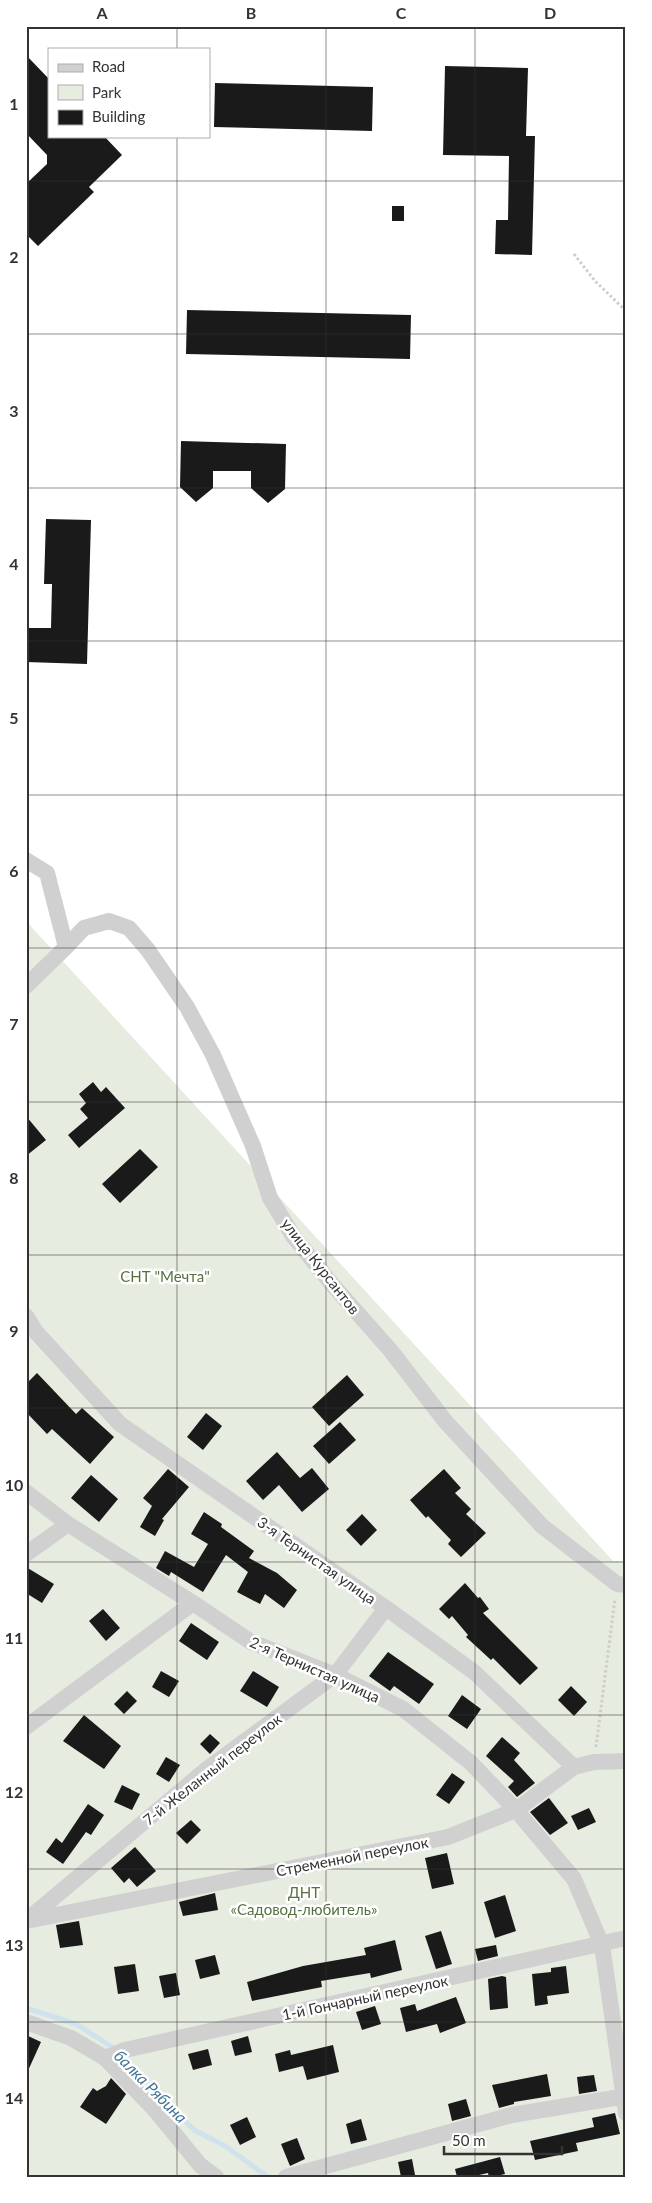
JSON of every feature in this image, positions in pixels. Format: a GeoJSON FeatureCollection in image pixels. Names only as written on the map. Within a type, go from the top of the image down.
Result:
{"type":"FeatureCollection","features":[{"type":"Feature","properties":{"kind":"street"},"geometry":{"type":"LineString","coordinates":[[26,860],[47,873],[66,947]]}},
{"type":"Feature","properties":{"kind":"street","name":"улица Курсантов"},"geometry":{"type":"LineString","coordinates":[[26,986],[84,928],[109,921],[129,928],[148,950],[187,1007],[213,1055],[253,1146],[270,1198],[293,1236],[331,1283],[391,1351],[445,1421],[542,1526],[621,1584]]}},
{"type":"Feature","properties":{"kind":"street","name":"3-я Тернистая улица"},"geometry":{"type":"LineString","coordinates":[[26,1316],[31,1337],[120,1424],[386,1608],[474,1672],[574,1767]]}},
{"type":"Feature","properties":{"kind":"street","name":"2-я Тернистая улица"},"geometry":{"type":"LineString","coordinates":[[26,1492],[68,1524],[193,1602],[251,1642],[335,1675],[403,1709],[471,1764],[516,1810],[574,1879],[602,1945],[626,2114]]}},
{"type":"Feature","properties":{"kind":"street"},"geometry":{"type":"LineString","coordinates":[[26,1554],[68,1524]]}},
{"type":"Feature","properties":{"kind":"street"},"geometry":{"type":"LineString","coordinates":[[26,1727],[193,1602]]}},
{"type":"Feature","properties":{"kind":"street","name":"7-й Желанный переулок"},"geometry":{"type":"LineString","coordinates":[[26,1921],[207,1769],[335,1675],[386,1608]]}},
{"type":"Feature","properties":{"kind":"street"},"geometry":{"type":"LineString","coordinates":[[574,1767],[594,1762],[626,1760]]}},
{"type":"Feature","properties":{"kind":"street","name":"Стременной переулок"},"geometry":{"type":"LineString","coordinates":[[26,1921],[448,1838],[516,1810],[574,1767]]}},
{"type":"Feature","properties":{"kind":"street","name":"1-й Гончарный переулок"},"geometry":{"type":"LineString","coordinates":[[106,2058],[125,2050],[602,1945],[626,1938]]}},
{"type":"Feature","properties":{"kind":"street"},"geometry":{"type":"LineString","coordinates":[[26,2022],[71,2038],[106,2058],[155,2110],[196,2171],[216,2177]]}},
{"type":"Feature","properties":{"kind":"street"},"geometry":{"type":"LineString","coordinates":[[286,2177],[512,2115],[624,2096]]}},
{"type":"Feature","properties":{"kind":"path"},"geometry":{"type":"LineString","coordinates":[[574,254],[595,281],[626,311]]}},
{"type":"Feature","properties":{"kind":"path"},"geometry":{"type":"LineString","coordinates":[[594,1762],[621,1584]]}},
{"type":"Feature","properties":{"kind":"green space","name":"ДНТ «Садовод-любитель»"},"geometry":{"type":"Polygon","coordinates":[[[26,921],[613,1561],[626,1561],[626,2177],[26,2177],[26,921]]]}},
{"type":"Feature","properties":{"kind":"building"},"geometry":{"type":"Polygon","coordinates":[[[26,55],[48,78],[48,138],[106,138],[122,155],[89,187],[94,192],[38,246],[26,234],[26,184],[47,164],[47,155],[26,133],[26,55]]]}},
{"type":"Feature","properties":{"kind":"building"},"geometry":{"type":"Polygon","coordinates":[[[445,66],[528,68],[526,136],[535,136],[532,255],[495,254],[496,220],[508,220],[509,156],[443,155],[445,66]]]}},
{"type":"Feature","properties":{"kind":"building"},"geometry":{"type":"Polygon","coordinates":[[[215,83],[373,87],[372,131],[214,127],[215,83]]]}},
{"type":"Feature","properties":{"kind":"building"},"geometry":{"type":"Polygon","coordinates":[[[392,206],[404,206],[404,221],[392,221],[392,206]]]}},
{"type":"Feature","properties":{"kind":"building"},"geometry":{"type":"Polygon","coordinates":[[[187,310],[411,315],[410,359],[186,354],[187,310]]]}},
{"type":"Feature","properties":{"kind":"building"},"geometry":{"type":"Polygon","coordinates":[[[181,441],[286,444],[285,489],[268,503],[251,488],[251,471],[213,471],[213,488],[196,502],[180,487],[181,441]]]}},
{"type":"Feature","properties":{"kind":"building"},"geometry":{"type":"Polygon","coordinates":[[[46,519],[91,520],[87,664],[26,662],[26,628],[51,628],[52,584],[44,584],[46,519]]]}},
{"type":"Feature","properties":{"kind":"building"},"geometry":{"type":"Polygon","coordinates":[[[93,1082],[101,1092],[106,1087],[125,1108],[79,1148],[68,1135],[88,1118],[80,1109],[86,1103],[79,1094],[93,1082]]]}},
{"type":"Feature","properties":{"kind":"building"},"geometry":{"type":"Polygon","coordinates":[[[26,1116],[46,1140],[26,1156],[26,1116]]]}},
{"type":"Feature","properties":{"kind":"building"},"geometry":{"type":"Polygon","coordinates":[[[140,1149],[158,1167],[120,1203],[102,1184],[140,1149]]]}},
{"type":"Feature","properties":{"kind":"building"},"geometry":{"type":"Polygon","coordinates":[[[37,1373],[76,1414],[82,1408],[114,1437],[90,1464],[52,1429],[47,1434],[26,1412],[26,1384],[37,1373]]]}},
{"type":"Feature","properties":{"kind":"building"},"geometry":{"type":"Polygon","coordinates":[[[347,1375],[364,1395],[329,1426],[312,1407],[347,1375]]]}},
{"type":"Feature","properties":{"kind":"building"},"geometry":{"type":"Polygon","coordinates":[[[206,1413],[222,1426],[203,1450],[187,1437],[206,1413]]]}},
{"type":"Feature","properties":{"kind":"building"},"geometry":{"type":"Polygon","coordinates":[[[340,1422],[356,1440],[329,1464],[313,1446],[340,1422]]]}},
{"type":"Feature","properties":{"kind":"building"},"geometry":{"type":"Polygon","coordinates":[[[277,1452],[300,1478],[312,1468],[329,1489],[302,1512],[279,1485],[263,1500],[246,1481],[277,1452]]]}},
{"type":"Feature","properties":{"kind":"building"},"geometry":{"type":"Polygon","coordinates":[[[168,1469],[189,1487],[162,1519],[164,1520],[155,1536],[140,1527],[152,1506],[143,1498],[168,1469]]]}},
{"type":"Feature","properties":{"kind":"building"},"geometry":{"type":"Polygon","coordinates":[[[444,1469],[461,1488],[455,1493],[471,1509],[466,1514],[486,1533],[461,1557],[448,1544],[451,1540],[428,1516],[426,1518],[410,1500],[444,1469]]]}},
{"type":"Feature","properties":{"kind":"building"},"geometry":{"type":"Polygon","coordinates":[[[91,1475],[118,1499],[99,1522],[71,1498],[91,1475]]]}},
{"type":"Feature","properties":{"kind":"building"},"geometry":{"type":"Polygon","coordinates":[[[204,1512],[222,1524],[221,1527],[254,1551],[249,1558],[277,1573],[297,1590],[284,1608],[265,1594],[260,1604],[237,1592],[248,1572],[226,1555],[203,1592],[171,1572],[169,1576],[156,1568],[165,1551],[194,1567],[208,1544],[191,1534],[204,1512]]]}},
{"type":"Feature","properties":{"kind":"building"},"geometry":{"type":"Polygon","coordinates":[[[362,1514],[377,1530],[361,1546],[346,1530],[362,1514]]]}},
{"type":"Feature","properties":{"kind":"building"},"geometry":{"type":"Polygon","coordinates":[[[26,1567],[54,1584],[42,1603],[26,1593],[26,1567]]]}},
{"type":"Feature","properties":{"kind":"building"},"geometry":{"type":"Polygon","coordinates":[[[465,1583],[478,1598],[480,1597],[489,1609],[483,1613],[538,1668],[520,1685],[493,1658],[491,1660],[466,1637],[468,1635],[452,1616],[449,1619],[439,1609],[465,1583]]]}},
{"type":"Feature","properties":{"kind":"building"},"geometry":{"type":"Polygon","coordinates":[[[103,1609],[120,1628],[106,1641],[89,1621],[103,1609]]]}},
{"type":"Feature","properties":{"kind":"building"},"geometry":{"type":"Polygon","coordinates":[[[191,1623],[219,1642],[207,1660],[179,1641],[191,1623]]]}},
{"type":"Feature","properties":{"kind":"building"},"geometry":{"type":"Polygon","coordinates":[[[388,1652],[434,1684],[419,1704],[394,1686],[390,1691],[369,1676],[388,1652]]]}},
{"type":"Feature","properties":{"kind":"building"},"geometry":{"type":"Polygon","coordinates":[[[161,1671],[179,1681],[169,1697],[152,1687],[161,1671]]]}},
{"type":"Feature","properties":{"kind":"building"},"geometry":{"type":"Polygon","coordinates":[[[253,1671],[279,1687],[267,1707],[240,1691],[253,1671]]]}},
{"type":"Feature","properties":{"kind":"building"},"geometry":{"type":"Polygon","coordinates":[[[571,1686],[587,1702],[574,1716],[558,1700],[571,1686]]]}},
{"type":"Feature","properties":{"kind":"building"},"geometry":{"type":"Polygon","coordinates":[[[127,1691],[137,1701],[124,1714],[114,1704],[127,1691]]]}},
{"type":"Feature","properties":{"kind":"building"},"geometry":{"type":"Polygon","coordinates":[[[462,1695],[481,1709],[467,1729],[448,1716],[462,1695]]]}},
{"type":"Feature","properties":{"kind":"building"},"geometry":{"type":"Polygon","coordinates":[[[84,1715],[121,1746],[104,1769],[63,1741],[84,1715]]]}},
{"type":"Feature","properties":{"kind":"building"},"geometry":{"type":"Polygon","coordinates":[[[210,1734],[220,1743],[210,1754],[200,1744],[210,1734]]]}},
{"type":"Feature","properties":{"kind":"building"},"geometry":{"type":"Polygon","coordinates":[[[502,1737],[520,1753],[514,1760],[535,1783],[517,1797],[508,1787],[514,1781],[486,1756],[502,1737]]]}},
{"type":"Feature","properties":{"kind":"building"},"geometry":{"type":"Polygon","coordinates":[[[166,1757],[180,1765],[169,1782],[156,1774],[166,1757]]]}},
{"type":"Feature","properties":{"kind":"building"},"geometry":{"type":"Polygon","coordinates":[[[452,1773],[465,1782],[449,1804],[436,1795],[452,1773]]]}},
{"type":"Feature","properties":{"kind":"building"},"geometry":{"type":"Polygon","coordinates":[[[122,1785],[140,1794],[132,1810],[114,1802],[122,1785]]]}},
{"type":"Feature","properties":{"kind":"building"},"geometry":{"type":"Polygon","coordinates":[[[549,1798],[568,1823],[550,1835],[530,1812],[549,1798]]]}},
{"type":"Feature","properties":{"kind":"building"},"geometry":{"type":"Polygon","coordinates":[[[88,1804],[104,1815],[91,1835],[86,1832],[63,1864],[46,1852],[56,1838],[62,1843],[88,1804]]]}},
{"type":"Feature","properties":{"kind":"building"},"geometry":{"type":"Polygon","coordinates":[[[589,1808],[596,1822],[578,1830],[571,1816],[589,1808]]]}},
{"type":"Feature","properties":{"kind":"building"},"geometry":{"type":"Polygon","coordinates":[[[191,1820],[201,1830],[187,1844],[176,1833],[191,1820]]]}},
{"type":"Feature","properties":{"kind":"building"},"geometry":{"type":"Polygon","coordinates":[[[135,1847],[156,1871],[137,1887],[129,1878],[124,1883],[111,1868],[135,1847]]]}},
{"type":"Feature","properties":{"kind":"building"},"geometry":{"type":"Polygon","coordinates":[[[447,1853],[454,1884],[432,1889],[425,1858],[447,1853]]]}},
{"type":"Feature","properties":{"kind":"building"},"geometry":{"type":"Polygon","coordinates":[[[215,1893],[218,1910],[183,1916],[179,1902],[215,1893]]]}},
{"type":"Feature","properties":{"kind":"building"},"geometry":{"type":"Polygon","coordinates":[[[505,1895],[516,1931],[495,1938],[484,1902],[505,1895]]]}},
{"type":"Feature","properties":{"kind":"building"},"geometry":{"type":"Polygon","coordinates":[[[79,1921],[83,1945],[60,1948],[56,1925],[79,1921]]]}},
{"type":"Feature","properties":{"kind":"building"},"geometry":{"type":"Polygon","coordinates":[[[441,1931],[452,1964],[436,1969],[425,1936],[441,1931]]]}},
{"type":"Feature","properties":{"kind":"building"},"geometry":{"type":"Polygon","coordinates":[[[395,1940],[402,1970],[371,1978],[370,1973],[321,1981],[322,1987],[252,2001],[247,1982],[303,1966],[366,1955],[364,1948],[395,1940]]]}},
{"type":"Feature","properties":{"kind":"building"},"geometry":{"type":"Polygon","coordinates":[[[496,1945],[498,1956],[478,1961],[475,1949],[496,1945]]]}},
{"type":"Feature","properties":{"kind":"building"},"geometry":{"type":"Polygon","coordinates":[[[215,1955],[220,1974],[200,1979],[195,1960],[215,1955]]]}},
{"type":"Feature","properties":{"kind":"building"},"geometry":{"type":"Polygon","coordinates":[[[135,1964],[139,1991],[118,1994],[114,1967],[135,1964]]]}},
{"type":"Feature","properties":{"kind":"building"},"geometry":{"type":"Polygon","coordinates":[[[566,1966],[569,1993],[547,1996],[548,2004],[535,2006],[532,1974],[551,1972],[551,1968],[566,1966]]]}},
{"type":"Feature","properties":{"kind":"building"},"geometry":{"type":"Polygon","coordinates":[[[176,1973],[180,1995],[164,1998],[159,1976],[176,1973]]]}},
{"type":"Feature","properties":{"kind":"building"},"geometry":{"type":"Polygon","coordinates":[[[506,1977],[508,2008],[490,2010],[488,1979],[506,1977]]]}},
{"type":"Feature","properties":{"kind":"building"},"geometry":{"type":"Polygon","coordinates":[[[456,1997],[466,2023],[440,2033],[437,2024],[406,2032],[400,2008],[415,2004],[417,2011],[456,1997]]]}},
{"type":"Feature","properties":{"kind":"building"},"geometry":{"type":"Polygon","coordinates":[[[375,2006],[381,2024],[362,2030],[356,2012],[375,2006]]]}},
{"type":"Feature","properties":{"kind":"building"},"geometry":{"type":"Polygon","coordinates":[[[26,2035],[41,2042],[26,2075],[26,2035]]]}},
{"type":"Feature","properties":{"kind":"building"},"geometry":{"type":"Polygon","coordinates":[[[248,2036],[252,2052],[235,2056],[231,2041],[248,2036]]]}},
{"type":"Feature","properties":{"kind":"building"},"geometry":{"type":"Polygon","coordinates":[[[333,2045],[339,2072],[307,2080],[303,2066],[279,2072],[275,2054],[290,2050],[291,2055],[333,2045]]]}},
{"type":"Feature","properties":{"kind":"building"},"geometry":{"type":"Polygon","coordinates":[[[208,2049],[212,2065],[193,2070],[188,2054],[208,2049]]]}},
{"type":"Feature","properties":{"kind":"building"},"geometry":{"type":"Polygon","coordinates":[[[547,2074],[551,2096],[514,2102],[514,2104],[499,2108],[492,2085],[547,2074]]]}},
{"type":"Feature","properties":{"kind":"building"},"geometry":{"type":"Polygon","coordinates":[[[594,2075],[597,2091],[579,2094],[577,2077],[594,2075]]]}},
{"type":"Feature","properties":{"kind":"building"},"geometry":{"type":"Polygon","coordinates":[[[111,2078],[126,2094],[106,2124],[80,2107],[93,2088],[97,2091],[106,2086],[111,2078]]]}},
{"type":"Feature","properties":{"kind":"building"},"geometry":{"type":"Polygon","coordinates":[[[466,2099],[471,2116],[452,2121],[448,2104],[466,2099]]]}},
{"type":"Feature","properties":{"kind":"building"},"geometry":{"type":"Polygon","coordinates":[[[615,2113],[620,2134],[576,2143],[578,2151],[535,2160],[530,2141],[594,2127],[592,2118],[615,2113]]]}},
{"type":"Feature","properties":{"kind":"building"},"geometry":{"type":"Polygon","coordinates":[[[247,2117],[256,2137],[240,2145],[230,2125],[247,2117]]]}},
{"type":"Feature","properties":{"kind":"building"},"geometry":{"type":"Polygon","coordinates":[[[361,2119],[367,2140],[351,2144],[346,2124],[361,2119]]]}},
{"type":"Feature","properties":{"kind":"building"},"geometry":{"type":"Polygon","coordinates":[[[297,2138],[305,2159],[290,2166],[281,2144],[297,2138]]]}},
{"type":"Feature","properties":{"kind":"building"},"geometry":{"type":"Polygon","coordinates":[[[500,2157],[505,2174],[492,2177],[489,2177],[488,2173],[470,2177],[457,2177],[455,2169],[500,2157]]]}},
{"type":"Feature","properties":{"kind":"building"},"geometry":{"type":"Polygon","coordinates":[[[412,2159],[415,2175],[401,2177],[398,2162],[412,2159]]]}},
{"type":"Feature","properties":{"kind":"waterway","name":"балка Рябина"},"geometry":{"type":"LineString","coordinates":[[26,2008],[76,2024],[112,2047],[194,2130],[225,2146],[268,2177]]}},
{"type":"Feature","properties":{"kind":"park label","name":"СНТ \"Мечта\""},"geometry":{"type":"Point","coordinates":[165,1276]}}]}
